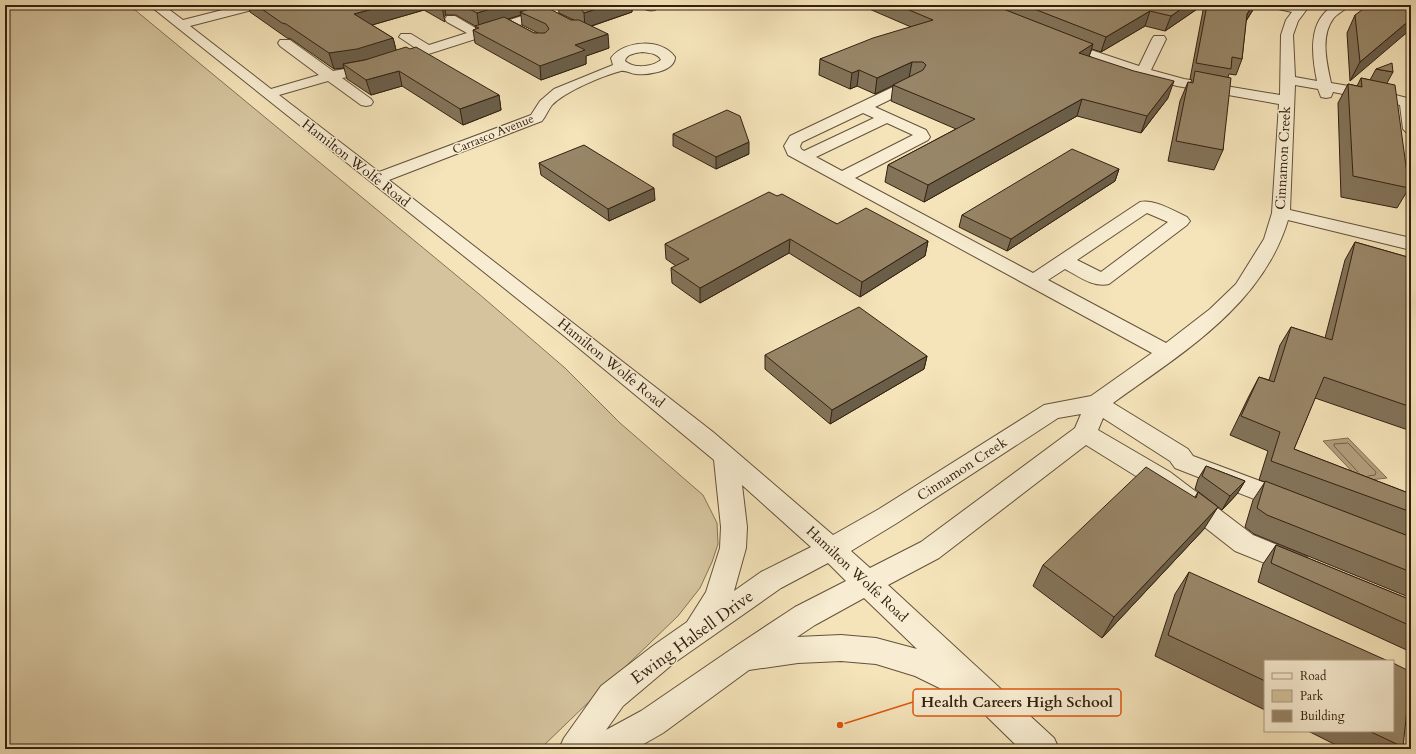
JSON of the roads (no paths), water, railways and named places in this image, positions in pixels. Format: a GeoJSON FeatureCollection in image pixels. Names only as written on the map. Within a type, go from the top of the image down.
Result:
{"type":"FeatureCollection","features":[{"type":"Feature","properties":{"kind":"street","name":"Hamilton Wolfe Road"},"geometry":{"type":"LineString","coordinates":[[155,5],[576,335],[726,456],[831,549],[1043,749]]}},
{"type":"Feature","properties":{"kind":"street"},"geometry":{"type":"LineString","coordinates":[[180,25],[256,5]]}},
{"type":"Feature","properties":{"kind":"street"},"geometry":{"type":"LineString","coordinates":[[1278,5],[1302,7]]}},
{"type":"Feature","properties":{"kind":"street"},"geometry":{"type":"LineString","coordinates":[[1325,90],[1320,54],[1320,36],[1325,22],[1343,5]]}},
{"type":"Feature","properties":{"kind":"street"},"geometry":{"type":"LineString","coordinates":[[273,98],[335,80],[564,6]]}},
{"type":"Feature","properties":{"kind":"street","name":"Cinnamon Creek"},"geometry":{"type":"LineString","coordinates":[[831,549],[888,516],[1052,411],[1097,402],[1168,353],[1218,314],[1243,288],[1273,239],[1281,213],[1287,90],[1287,35],[1292,20],[1302,7]]}},
{"type":"Feature","properties":{"kind":"street"},"geometry":{"type":"LineString","coordinates":[[545,13],[558,19]]}},
{"type":"Feature","properties":{"kind":"street"},"geometry":{"type":"LineString","coordinates":[[451,19],[477,34]]}},
{"type":"Feature","properties":{"kind":"street"},"geometry":{"type":"LineString","coordinates":[[508,25],[522,32]]}},
{"type":"Feature","properties":{"kind":"street"},"geometry":{"type":"LineString","coordinates":[[406,36],[428,50]]}},
{"type":"Feature","properties":{"kind":"street"},"geometry":{"type":"LineString","coordinates":[[1143,72],[1158,38]]}},
{"type":"Feature","properties":{"kind":"street"},"geometry":{"type":"LineString","coordinates":[[1047,39],[1119,65],[1182,83],[1287,90],[1325,90],[1384,104],[1409,103],[1411,129]]}},
{"type":"Feature","properties":{"kind":"street"},"geometry":{"type":"LineString","coordinates":[[285,43],[366,102]]}},
{"type":"Feature","properties":{"kind":"street","name":"Carrasco Avenue"},"geometry":{"type":"LineString","coordinates":[[376,179],[537,118],[545,104],[559,92],[580,82],[622,66]]}},
{"type":"Feature","properties":{"kind":"street"},"geometry":{"type":"LineString","coordinates":[[915,82],[796,139],[792,146],[794,152],[1168,353]]}},
{"type":"Feature","properties":{"kind":"street"},"geometry":{"type":"LineString","coordinates":[[842,178],[922,137],[921,133],[862,107]]}},
{"type":"Feature","properties":{"kind":"street"},"geometry":{"type":"LineString","coordinates":[[804,157],[886,118]]}},
{"type":"Feature","properties":{"kind":"street"},"geometry":{"type":"LineString","coordinates":[[1034,281],[1146,206],[1180,221],[1102,280],[1064,261]]}},
{"type":"Feature","properties":{"kind":"street"},"geometry":{"type":"LineString","coordinates":[[1281,213],[1411,244]]}},
{"type":"Feature","properties":{"kind":"street"},"geometry":{"type":"LineString","coordinates":[[604,749],[652,722],[742,658],[805,616],[930,550],[1085,433],[1097,402],[1179,456],[1184,462],[1309,510]]}},
{"type":"Feature","properties":{"kind":"street"},"geometry":{"type":"LineString","coordinates":[[1085,433],[1161,479],[1244,543],[1317,573]]}},
{"type":"Feature","properties":{"kind":"street"},"geometry":{"type":"LineString","coordinates":[[694,633],[718,596],[733,548],[734,527],[726,456]]}},
{"type":"Feature","properties":{"kind":"street"},"geometry":{"type":"LineString","coordinates":[[1161,479],[1168,478],[1182,466],[1184,462]]}},
{"type":"Feature","properties":{"kind":"street","name":"Ewing Halsell Drive"},"geometry":{"type":"LineString","coordinates":[[575,749],[612,696],[664,654],[771,580],[831,549]]}},
{"type":"Feature","properties":{"kind":"street"},"geometry":{"type":"LineString","coordinates":[[742,658],[798,650],[841,648],[876,651],[922,664],[990,699]]}},
{"type":"Feature","properties":{"kind":"water"},"geometry":{"type":"Polygon","coordinates":[[[1348,438],[1387,478],[1361,481],[1323,441],[1348,438]]]}},
{"type":"Feature","properties":{"kind":"place","name":"Health Careers High School"},"geometry":{"type":"Point","coordinates":[840,725]}}]}
